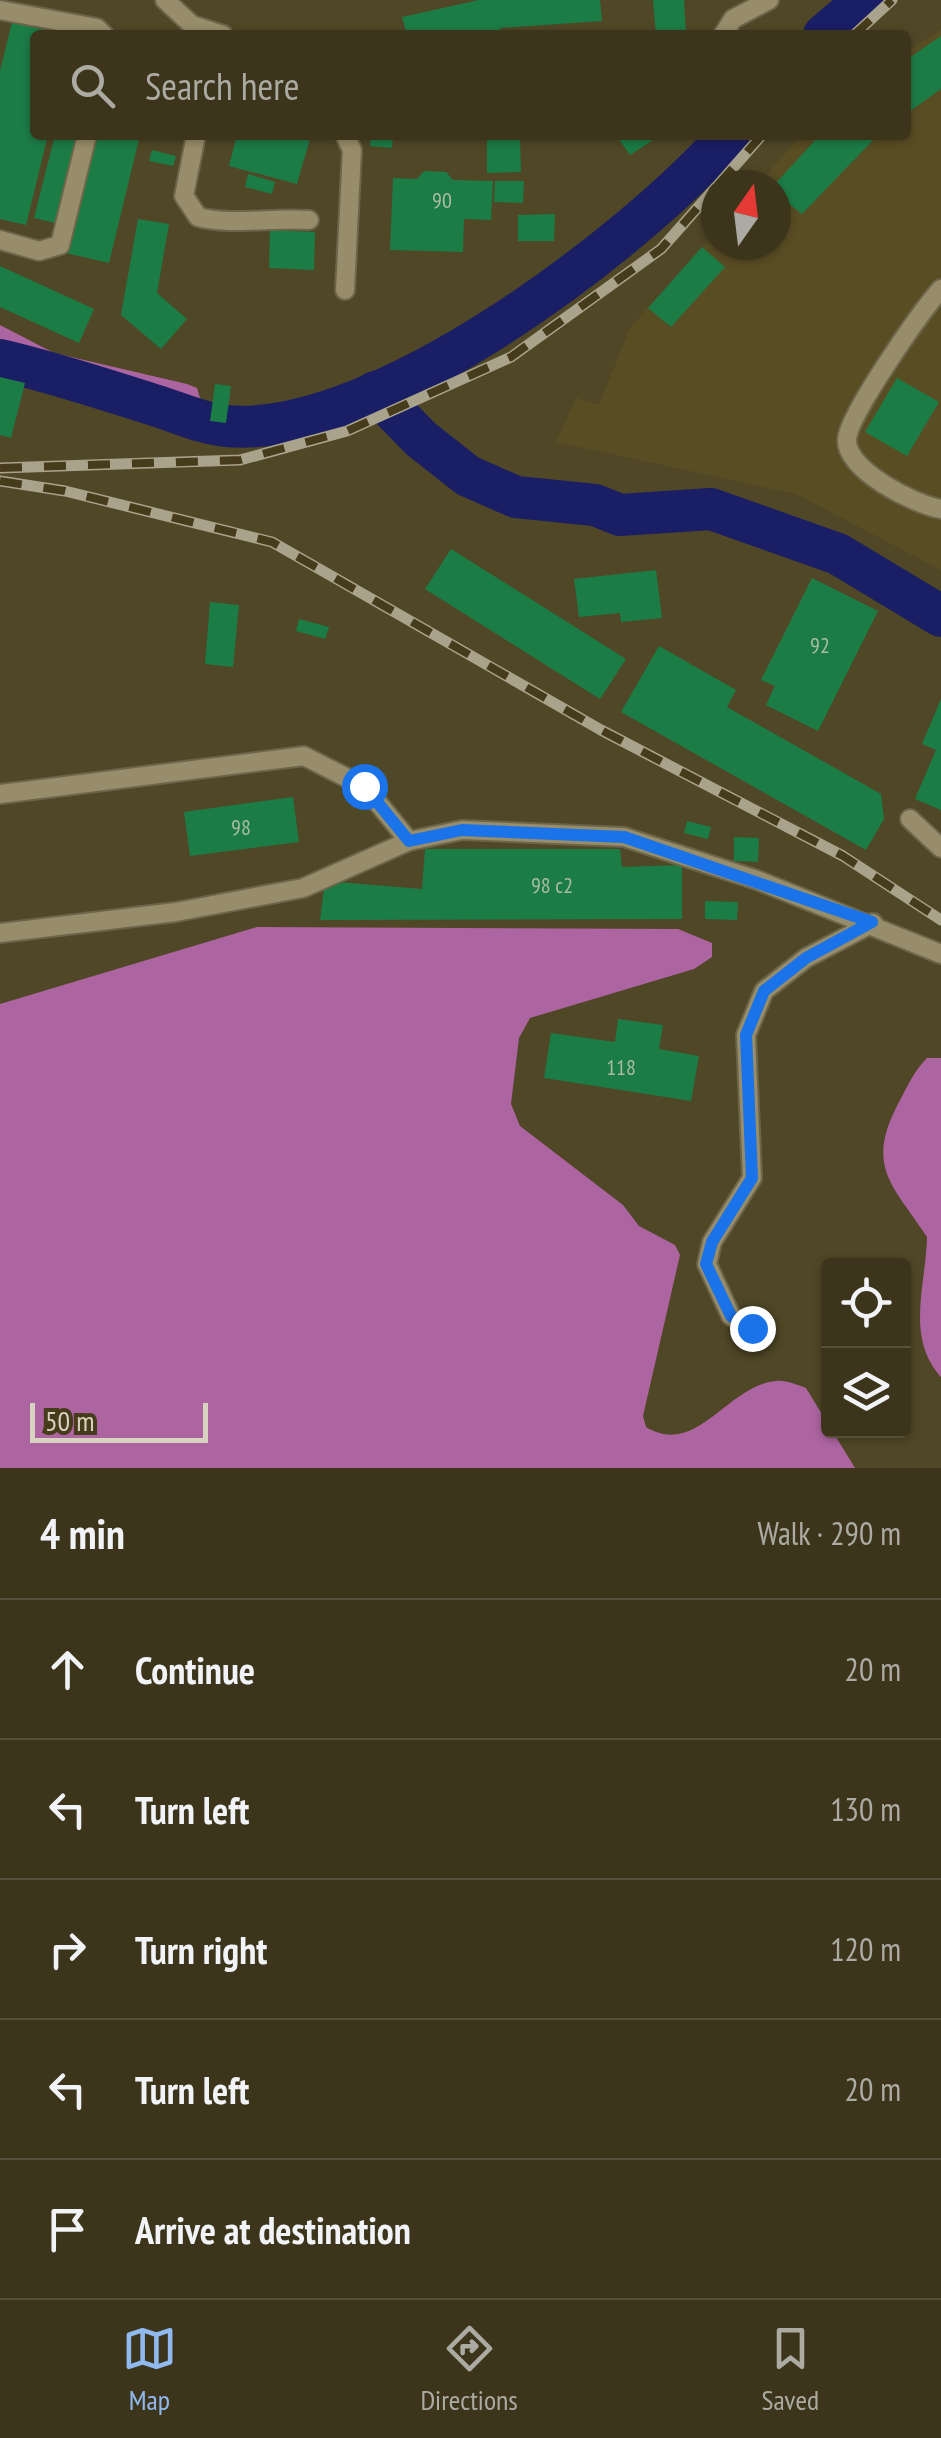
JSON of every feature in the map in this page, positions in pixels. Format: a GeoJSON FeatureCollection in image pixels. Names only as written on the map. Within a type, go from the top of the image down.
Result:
{"type":"FeatureCollection","features":[{"type":"Feature","properties":{"kind":"lane"},"geometry":{"type":"LineString","coordinates":[[165,0],[194,30]]}},
{"type":"Feature","properties":{"kind":"lane"},"geometry":{"type":"LineString","coordinates":[[726,30],[733,19],[769,0]]}},
{"type":"Feature","properties":{"kind":"lane"},"geometry":{"type":"LineString","coordinates":[[6,6],[100,30]]}},
{"type":"Feature","properties":{"kind":"lane"},"geometry":{"type":"LineString","coordinates":[[0,240],[39,251],[60,245],[86,140]]}},
{"type":"Feature","properties":{"kind":"lane"},"geometry":{"type":"LineString","coordinates":[[195,140],[184,196],[198,217],[226,224],[268,216],[309,220]]}},
{"type":"Feature","properties":{"kind":"lane"},"geometry":{"type":"LineString","coordinates":[[345,290],[352,150],[347,140]]}},
{"type":"Feature","properties":{"kind":"lane"},"geometry":{"type":"LineString","coordinates":[[941,289],[856,415],[847,442],[849,452],[868,474],[929,507],[941,509]]}},
{"type":"Feature","properties":{"kind":"lane"},"geometry":{"type":"LineString","coordinates":[[0,794],[304,756],[364,786],[409,841]]}},
{"type":"Feature","properties":{"kind":"lane"},"geometry":{"type":"LineString","coordinates":[[910,820],[941,848]]}},
{"type":"Feature","properties":{"kind":"lane"},"geometry":{"type":"LineString","coordinates":[[0,933],[176,912],[302,888],[409,841],[462,830],[624,837],[872,922],[941,954]]}},
{"type":"Feature","properties":{"kind":"lane"},"geometry":{"type":"LineString","coordinates":[[752,1328],[731,1316],[706,1264],[712,1242],[752,1178],[746,1035],[764,991],[806,958],[872,922]]}},
{"type":"Feature","properties":{"kind":"shaded area"},"geometry":{"type":"Polygon","coordinates":[[[941,30],[941,570],[796,494],[556,442],[576,398],[599,405],[630,328],[701,249],[701,260],[791,260],[791,170],[770,170],[798,140],[911,140],[911,48],[941,30]]]}},
{"type":"Feature","properties":{"kind":"shaded area"},"geometry":{"type":"Polygon","coordinates":[[[0,325],[54,353],[187,384],[197,388],[202,405],[195,415],[150,409],[0,355],[0,325]]]}},
{"type":"Feature","properties":{"kind":"shaded area"},"geometry":{"type":"Polygon","coordinates":[[[257,927],[678,929],[712,943],[712,957],[694,969],[530,1018],[519,1038],[511,1104],[520,1126],[623,1205],[639,1226],[675,1245],[680,1255],[643,1416],[646,1427],[664,1434],[681,1433],[697,1427],[758,1385],[788,1382],[806,1388],[821,1412],[821,1438],[837,1438],[855,1468],[0,1468],[0,1004],[257,927]]]}},
{"type":"Feature","properties":{"kind":"shaded area"},"geometry":{"type":"Polygon","coordinates":[[[927,1058],[941,1058],[941,1377],[930,1362],[920,1328],[927,1237],[894,1189],[884,1160],[888,1126],[927,1058]]]}},
{"type":"Feature","properties":{"kind":"building"},"geometry":{"type":"Polygon","coordinates":[[[479,0],[600,0],[602,21],[500,30],[406,30],[402,17],[479,0]]]}},
{"type":"Feature","properties":{"kind":"building"},"geometry":{"type":"Polygon","coordinates":[[[653,0],[684,0],[686,30],[656,30],[653,0]]]}},
{"type":"Feature","properties":{"kind":"building"},"geometry":{"type":"Polygon","coordinates":[[[12,22],[45,30],[30,30],[30,140],[47,140],[26,225],[0,219],[0,71],[12,22]]]}},
{"type":"Feature","properties":{"kind":"building"},"geometry":{"type":"Polygon","coordinates":[[[941,36],[941,89],[911,110],[911,57],[941,36]]]}},
{"type":"Feature","properties":{"kind":"building"},"geometry":{"type":"Polygon","coordinates":[[[54,140],[81,140],[60,224],[34,218],[54,140]]]}},
{"type":"Feature","properties":{"kind":"building"},"geometry":{"type":"Polygon","coordinates":[[[93,140],[139,140],[109,263],[66,253],[93,140]]]}},
{"type":"Feature","properties":{"kind":"building"},"geometry":{"type":"Polygon","coordinates":[[[236,140],[310,140],[297,184],[229,166],[236,140]]]}},
{"type":"Feature","properties":{"kind":"building"},"geometry":{"type":"Polygon","coordinates":[[[371,140],[393,140],[392,148],[370,146],[371,140]]]}},
{"type":"Feature","properties":{"kind":"building"},"geometry":{"type":"Polygon","coordinates":[[[487,140],[520,140],[521,172],[487,173],[487,140]]]}},
{"type":"Feature","properties":{"kind":"building"},"geometry":{"type":"Polygon","coordinates":[[[619,140],[653,140],[630,155],[619,140]]]}},
{"type":"Feature","properties":{"kind":"building"},"geometry":{"type":"Polygon","coordinates":[[[815,140],[873,140],[802,214],[791,206],[791,170],[788,170],[815,140]]]}},
{"type":"Feature","properties":{"kind":"building"},"geometry":{"type":"Polygon","coordinates":[[[152,150],[176,156],[173,166],[149,161],[152,150]]]}},
{"type":"Feature","properties":{"kind":"building"},"geometry":{"type":"Polygon","coordinates":[[[424,171],[446,172],[453,180],[493,181],[491,220],[464,219],[463,252],[390,250],[393,178],[417,179],[424,171]]]}},
{"type":"Feature","properties":{"kind":"building"},"geometry":{"type":"Polygon","coordinates":[[[248,174],[275,182],[272,194],[245,187],[248,174]]]}},
{"type":"Feature","properties":{"kind":"building"},"geometry":{"type":"Polygon","coordinates":[[[495,181],[524,181],[523,203],[494,202],[495,181]]]}},
{"type":"Feature","properties":{"kind":"building"},"geometry":{"type":"Polygon","coordinates":[[[555,214],[554,241],[518,241],[518,215],[555,214]]]}},
{"type":"Feature","properties":{"kind":"building"},"geometry":{"type":"Polygon","coordinates":[[[138,219],[169,224],[157,293],[187,319],[161,349],[121,315],[138,219]]]}},
{"type":"Feature","properties":{"kind":"building"},"geometry":{"type":"Polygon","coordinates":[[[270,230],[315,232],[314,270],[269,268],[270,230]]]}},
{"type":"Feature","properties":{"kind":"building"},"geometry":{"type":"Polygon","coordinates":[[[701,248],[701,260],[717,260],[725,267],[671,327],[648,308],[701,248]]]}},
{"type":"Feature","properties":{"kind":"building"},"geometry":{"type":"Polygon","coordinates":[[[0,266],[94,309],[79,343],[0,307],[0,266]]]}},
{"type":"Feature","properties":{"kind":"building"},"geometry":{"type":"Polygon","coordinates":[[[0,377],[25,383],[11,438],[0,435],[0,377]]]}},
{"type":"Feature","properties":{"kind":"building"},"geometry":{"type":"Polygon","coordinates":[[[897,378],[939,402],[907,456],[865,432],[897,378]]]}},
{"type":"Feature","properties":{"kind":"building"},"geometry":{"type":"Polygon","coordinates":[[[215,384],[231,386],[226,423],[210,421],[215,384]]]}},
{"type":"Feature","properties":{"kind":"building"},"geometry":{"type":"Polygon","coordinates":[[[451,549],[626,659],[600,699],[425,589],[451,549]]]}},
{"type":"Feature","properties":{"kind":"building"},"geometry":{"type":"Polygon","coordinates":[[[656,570],[662,618],[621,622],[620,613],[579,617],[574,579],[656,570]]]}},
{"type":"Feature","properties":{"kind":"building"},"geometry":{"type":"Polygon","coordinates":[[[812,578],[878,611],[818,731],[766,705],[775,686],[761,680],[812,578]]]}},
{"type":"Feature","properties":{"kind":"building"},"geometry":{"type":"Polygon","coordinates":[[[210,602],[239,605],[233,667],[205,664],[210,602]]]}},
{"type":"Feature","properties":{"kind":"building"},"geometry":{"type":"Polygon","coordinates":[[[299,619],[329,627],[325,639],[296,631],[299,619]]]}},
{"type":"Feature","properties":{"kind":"building"},"geometry":{"type":"Polygon","coordinates":[[[659,646],[736,690],[727,707],[881,794],[884,819],[866,850],[621,712],[659,646]]]}},
{"type":"Feature","properties":{"kind":"building"},"geometry":{"type":"Polygon","coordinates":[[[941,699],[941,810],[915,799],[936,750],[922,744],[941,699]]]}},
{"type":"Feature","properties":{"kind":"building"},"geometry":{"type":"Polygon","coordinates":[[[293,797],[299,842],[190,856],[184,812],[293,797]]]}},
{"type":"Feature","properties":{"kind":"building"},"geometry":{"type":"Polygon","coordinates":[[[687,821],[711,827],[708,839],[684,833],[687,821]]]}},
{"type":"Feature","properties":{"kind":"building"},"geometry":{"type":"Polygon","coordinates":[[[734,837],[759,838],[758,862],[734,861],[734,837]]]}},
{"type":"Feature","properties":{"kind":"building"},"geometry":{"type":"Polygon","coordinates":[[[425,849],[620,849],[622,867],[682,865],[682,919],[320,920],[325,881],[422,889],[425,849]]]}},
{"type":"Feature","properties":{"kind":"building"},"geometry":{"type":"Polygon","coordinates":[[[705,901],[738,902],[737,920],[705,919],[705,901]]]}},
{"type":"Feature","properties":{"kind":"building"},"geometry":{"type":"Polygon","coordinates":[[[618,1019],[663,1025],[659,1049],[699,1056],[691,1101],[544,1078],[551,1033],[615,1042],[618,1019]]]}},
{"type":"Feature","properties":{"kind":"waterway"},"geometry":{"type":"LineString","coordinates":[[830,30],[865,0]]}},
{"type":"Feature","properties":{"kind":"waterway"},"geometry":{"type":"LineString","coordinates":[[0,360],[226,426],[287,422],[355,402],[426,369],[568,278],[631,228],[724,140]]}},
{"type":"Feature","properties":{"kind":"waterway"},"geometry":{"type":"LineString","coordinates":[[375,392],[421,439],[468,476],[516,497],[595,505],[620,515],[711,509],[838,554],[941,616]]}},
{"type":"Feature","properties":{"kind":"railway"},"geometry":{"type":"LineString","coordinates":[[859,30],[892,0]]}},
{"type":"Feature","properties":{"kind":"railway"},"geometry":{"type":"LineString","coordinates":[[731,170],[758,140]]}},
{"type":"Feature","properties":{"kind":"railway"},"geometry":{"type":"LineString","coordinates":[[0,468],[240,460],[347,431],[511,357],[661,249],[701,204]]}},
{"type":"Feature","properties":{"kind":"railway"},"geometry":{"type":"LineString","coordinates":[[0,481],[65,491],[272,542],[601,730],[843,856],[941,920]]}},
{"type":"Feature","properties":{"kind":"route"},"geometry":{"type":"LineString","coordinates":[[364,786],[409,841],[462,830],[624,837],[872,922],[806,958],[764,991],[746,1035],[752,1178],[712,1242],[706,1264],[731,1316],[752,1328]]}}]}
